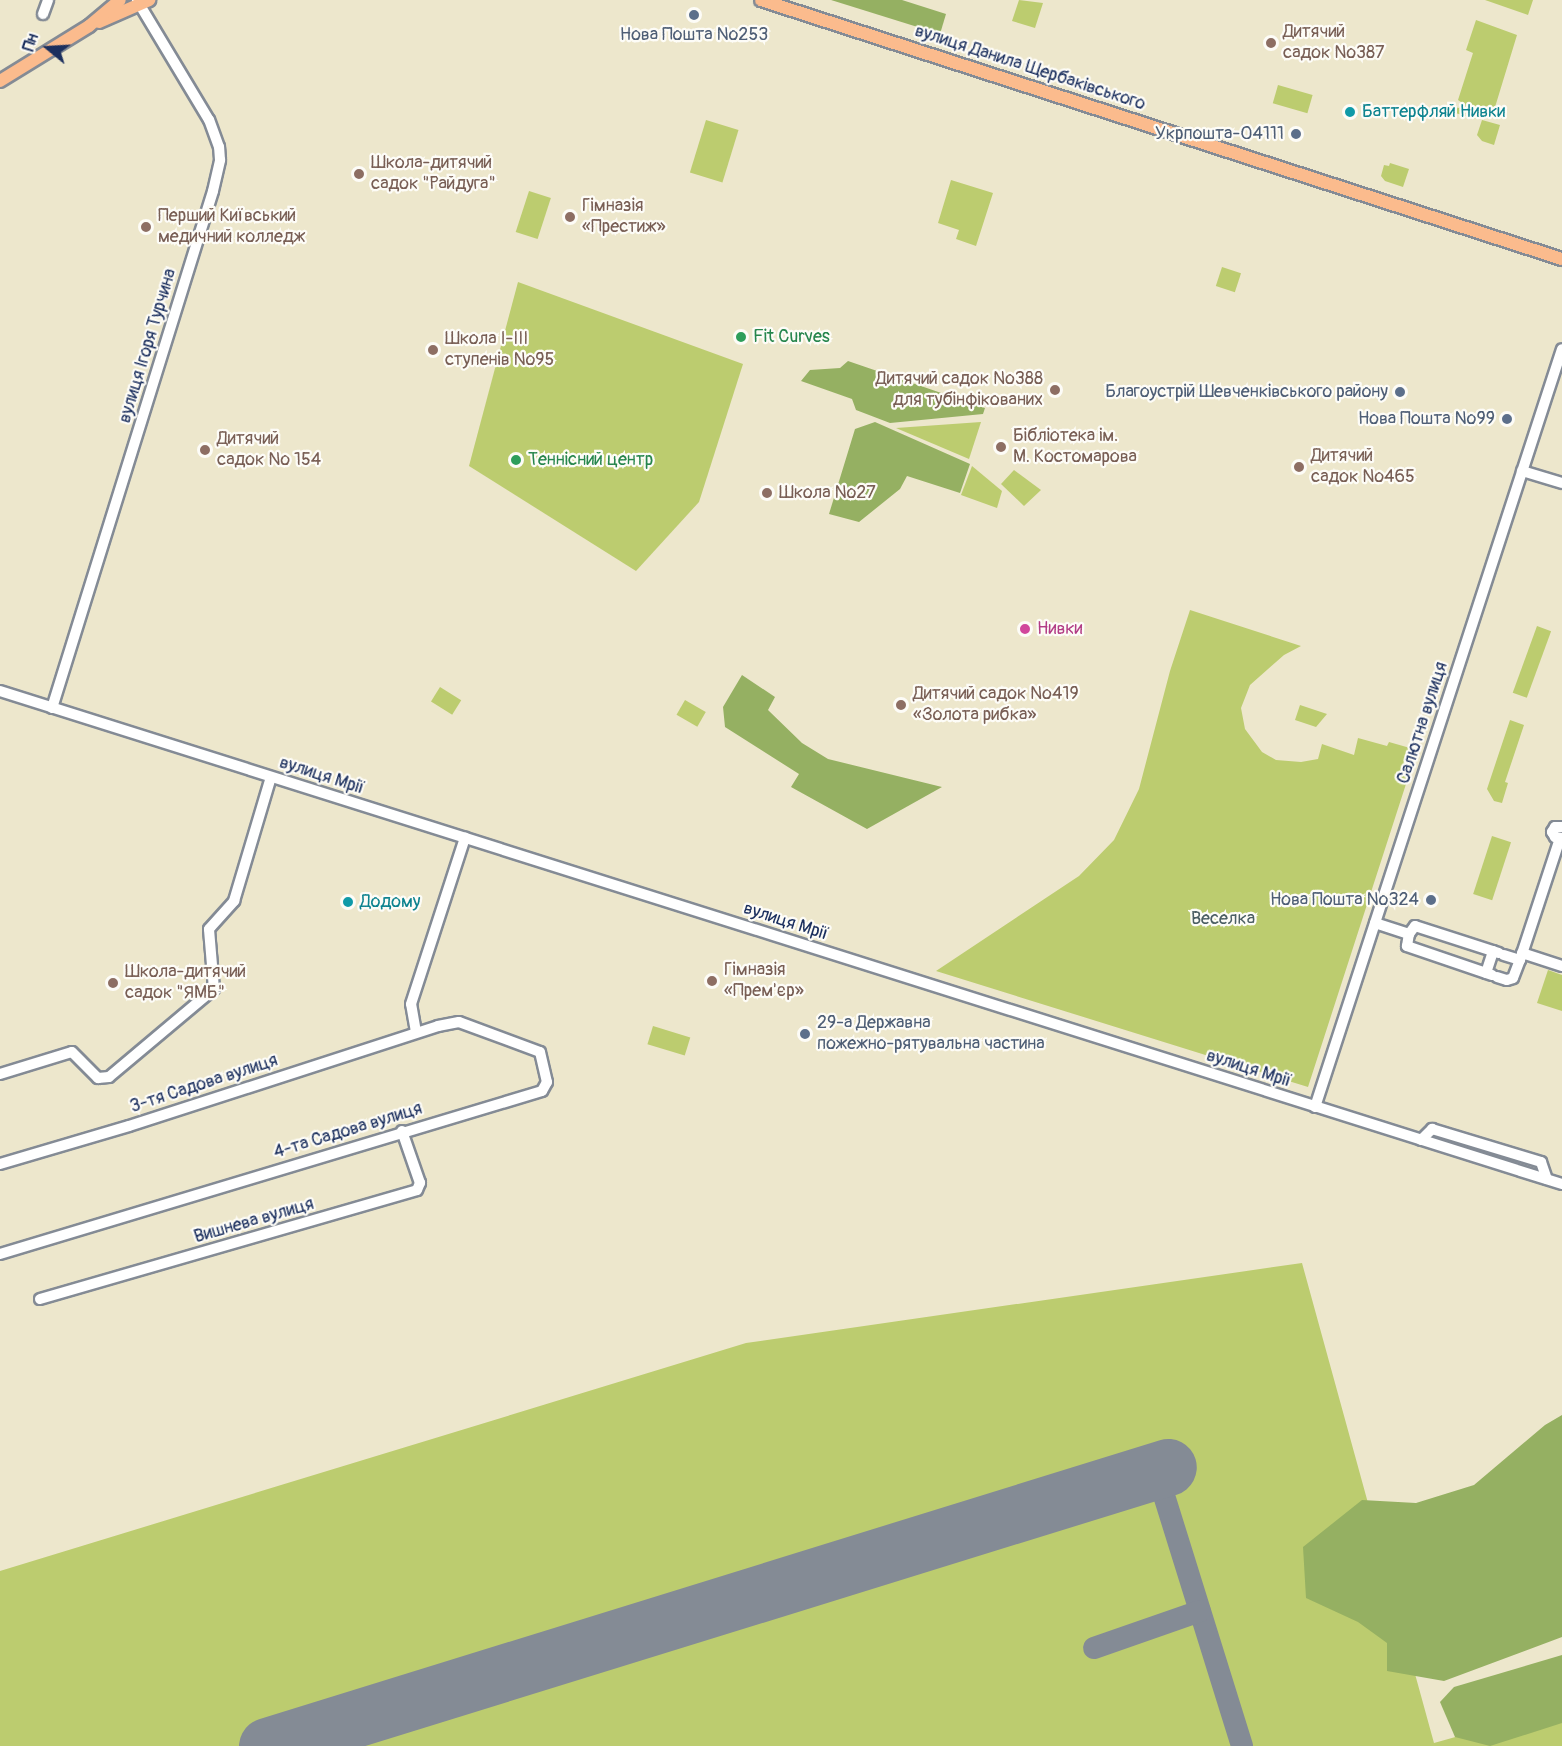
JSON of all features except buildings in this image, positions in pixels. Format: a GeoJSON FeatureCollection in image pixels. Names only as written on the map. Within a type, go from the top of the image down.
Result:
{"type":"FeatureCollection","features":[{"type":"Feature","properties":{"kind":"main road"},"geometry":{"type":"LineString","coordinates":[[89,26],[120,0]]}},
{"type":"Feature","properties":{"kind":"main road","name":"вулиця Данила Щербаківського"},"geometry":{"type":"LineString","coordinates":[[761,0],[1562,259]]}},
{"type":"Feature","properties":{"kind":"main road"},"geometry":{"type":"LineString","coordinates":[[3,76],[89,26],[142,2]]}},
{"type":"Feature","properties":{"kind":"street"},"geometry":{"type":"LineString","coordinates":[[43,14],[48,0]]}},
{"type":"Feature","properties":{"kind":"street","name":"вулиця Ігоря Турчина"},"geometry":{"type":"LineString","coordinates":[[52,708],[213,191],[220,160],[219,147],[209,120],[142,2]]}},
{"type":"Feature","properties":{"kind":"street","name":"Салютна вулиця"},"geometry":{"type":"LineString","coordinates":[[1315,1107],[1562,349]]}},
{"type":"Feature","properties":{"kind":"street"},"geometry":{"type":"LineString","coordinates":[[1522,471],[1562,483]]}},
{"type":"Feature","properties":{"kind":"street","name":"вулиця Мрії"},"geometry":{"type":"LineString","coordinates":[[0,692],[1562,1184]]}},
{"type":"Feature","properties":{"kind":"street"},"geometry":{"type":"LineString","coordinates":[[0,1074],[72,1052],[98,1078],[109,1077],[120,1071],[214,989],[208,930],[234,901],[271,777]]}},
{"type":"Feature","properties":{"kind":"street"},"geometry":{"type":"LineString","coordinates":[[1561,829],[1521,957],[1513,978],[1507,980],[1407,946],[1409,934],[1414,926],[1499,953],[1521,957],[1562,966]]}},
{"type":"Feature","properties":{"kind":"street"},"geometry":{"type":"LineString","coordinates":[[416,1032],[411,1004],[465,838]]}},
{"type":"Feature","properties":{"kind":"street"},"geometry":{"type":"LineString","coordinates":[[1375,923],[1409,934]]}},
{"type":"Feature","properties":{"kind":"street"},"geometry":{"type":"LineString","coordinates":[[1492,975],[1499,953]]}},
{"type":"Feature","properties":{"kind":"street","name":"4-та Садова вулиця"},"geometry":{"type":"LineString","coordinates":[[0,1254],[402,1131],[542,1091],[547,1082],[541,1053],[537,1050],[462,1023],[416,1032]]}},
{"type":"Feature","properties":{"kind":"street","name":"3-тя Садова вулиця"},"geometry":{"type":"LineString","coordinates":[[0,1164],[129,1126],[416,1032]]}},
{"type":"Feature","properties":{"kind":"street","name":"Вишнева вулиця"},"geometry":{"type":"LineString","coordinates":[[40,1299],[417,1190],[420,1183],[402,1131]]}},
{"type":"Feature","properties":{"kind":"green space"},"geometry":{"type":"Polygon","coordinates":[[[831,0],[902,0],[946,14],[940,34],[831,0]]]}},
{"type":"Feature","properties":{"kind":"green space"},"geometry":{"type":"Polygon","coordinates":[[[1019,0],[1043,3],[1035,28],[1012,21],[1019,0]]]}},
{"type":"Feature","properties":{"kind":"green space"},"geometry":{"type":"Polygon","coordinates":[[[1485,0],[1533,0],[1528,15],[1485,0]]]}},
{"type":"Feature","properties":{"kind":"green space"},"geometry":{"type":"Polygon","coordinates":[[[1476,20],[1517,35],[1492,117],[1476,116],[1475,119],[1449,111],[1451,106],[1459,108],[1461,102],[1458,100],[1473,53],[1466,50],[1476,20]]]}},
{"type":"Feature","properties":{"kind":"green space"},"geometry":{"type":"Polygon","coordinates":[[[1278,85],[1313,95],[1307,113],[1273,103],[1278,85]]]}},
{"type":"Feature","properties":{"kind":"green space"},"geometry":{"type":"Polygon","coordinates":[[[706,120],[739,130],[722,183],[690,173],[706,120]]]}},
{"type":"Feature","properties":{"kind":"green space"},"geometry":{"type":"Polygon","coordinates":[[[1482,120],[1500,125],[1494,145],[1482,141],[1477,135],[1482,120]]]}},
{"type":"Feature","properties":{"kind":"green space"},"geometry":{"type":"Polygon","coordinates":[[[1390,163],[1409,169],[1403,187],[1385,181],[1381,176],[1384,165],[1389,166],[1390,163]]]}},
{"type":"Feature","properties":{"kind":"green space"},"geometry":{"type":"Polygon","coordinates":[[[951,180],[993,193],[976,246],[956,239],[959,230],[938,223],[951,180]]]}},
{"type":"Feature","properties":{"kind":"green space"},"geometry":{"type":"Polygon","coordinates":[[[529,191],[551,198],[538,239],[516,232],[529,191]]]}},
{"type":"Feature","properties":{"kind":"green space"},"geometry":{"type":"Polygon","coordinates":[[[1222,267],[1241,273],[1235,292],[1216,286],[1222,267]]]}},
{"type":"Feature","properties":{"kind":"green space"},"geometry":{"type":"Polygon","coordinates":[[[518,282],[743,364],[699,502],[636,571],[469,466],[518,282]]]}},
{"type":"Feature","properties":{"kind":"green space"},"geometry":{"type":"Polygon","coordinates":[[[848,361],[985,408],[983,414],[890,423],[856,410],[852,399],[801,381],[810,370],[840,368],[848,361]]]}},
{"type":"Feature","properties":{"kind":"green space"},"geometry":{"type":"Polygon","coordinates":[[[875,422],[970,464],[960,493],[907,476],[900,489],[859,522],[829,514],[855,429],[875,422]]]}},
{"type":"Feature","properties":{"kind":"green space"},"geometry":{"type":"Polygon","coordinates":[[[981,422],[969,459],[896,428],[981,422]]]}},
{"type":"Feature","properties":{"kind":"green space"},"geometry":{"type":"Polygon","coordinates":[[[972,466],[1002,491],[997,508],[961,495],[972,466]]]}},
{"type":"Feature","properties":{"kind":"green space"},"geometry":{"type":"Polygon","coordinates":[[[1014,470],[1041,490],[1024,506],[1001,484],[1014,470]]]}},
{"type":"Feature","properties":{"kind":"green space","name":"Веселка"},"geometry":{"type":"Polygon","coordinates":[[[1190,610],[1301,646],[1284,655],[1250,685],[1241,708],[1245,729],[1262,752],[1276,760],[1301,762],[1318,759],[1322,744],[1354,755],[1358,738],[1387,746],[1389,742],[1417,750],[1308,1087],[936,971],[1079,876],[1114,840],[1139,789],[1170,671],[1190,610]]]}},
{"type":"Feature","properties":{"kind":"green space"},"geometry":{"type":"Polygon","coordinates":[[[1537,626],[1551,631],[1527,698],[1513,693],[1537,626]]]}},
{"type":"Feature","properties":{"kind":"green space"},"geometry":{"type":"Polygon","coordinates":[[[742,675],[775,697],[768,710],[802,743],[828,759],[942,787],[867,829],[791,787],[799,774],[725,727],[723,707],[742,675]]]}},
{"type":"Feature","properties":{"kind":"green space"},"geometry":{"type":"Polygon","coordinates":[[[440,687],[461,700],[452,715],[431,701],[440,687]]]}},
{"type":"Feature","properties":{"kind":"green space"},"geometry":{"type":"Polygon","coordinates":[[[685,700],[706,712],[697,727],[676,715],[685,700]]]}},
{"type":"Feature","properties":{"kind":"green space"},"geometry":{"type":"Polygon","coordinates":[[[1300,705],[1327,714],[1316,727],[1295,720],[1300,705]]]}},
{"type":"Feature","properties":{"kind":"green space"},"geometry":{"type":"Polygon","coordinates":[[[1510,720],[1524,725],[1505,782],[1508,783],[1502,803],[1494,801],[1487,789],[1510,720]]]}},
{"type":"Feature","properties":{"kind":"green space"},"geometry":{"type":"Polygon","coordinates":[[[1492,836],[1511,842],[1492,900],[1473,894],[1492,836]]]}},
{"type":"Feature","properties":{"kind":"green space"},"geometry":{"type":"Polygon","coordinates":[[[1548,970],[1562,975],[1562,1011],[1537,1003],[1548,970]]]}},
{"type":"Feature","properties":{"kind":"green space"},"geometry":{"type":"Polygon","coordinates":[[[653,1026],[690,1037],[685,1056],[647,1044],[653,1026]]]}},
{"type":"Feature","properties":{"kind":"green space"},"geometry":{"type":"Polygon","coordinates":[[[1302,1263],[1434,1743],[1562,1707],[1562,1746],[0,1746],[0,1571],[746,1343],[1302,1263]]]}},
{"type":"Feature","properties":{"kind":"green space"},"geometry":{"type":"Polygon","coordinates":[[[1562,1415],[1562,1637],[1444,1681],[1387,1671],[1387,1643],[1358,1622],[1306,1598],[1303,1547],[1362,1500],[1416,1503],[1474,1485],[1545,1425],[1562,1415]]]}},
{"type":"Feature","properties":{"kind":"green space"},"geometry":{"type":"Polygon","coordinates":[[[1562,1655],[1562,1723],[1490,1746],[1455,1737],[1440,1702],[1454,1687],[1562,1655]]]}},
{"type":"Feature","properties":{"kind":"taxiway"},"geometry":{"type":"LineString","coordinates":[[1131,1478],[1150,1479],[1162,1489],[1242,1746]]}},
{"type":"Feature","properties":{"kind":"taxiway"},"geometry":{"type":"LineString","coordinates":[[1094,1648],[1200,1611]]}},
{"type":"Feature","properties":{"kind":"runway"},"geometry":{"type":"LineString","coordinates":[[267,1746],[1168,1467]]}},
{"type":"Feature","properties":{"kind":"place","name":"Нова Пошта №253"},"geometry":{"type":"Point","coordinates":[694,15]}},
{"type":"Feature","properties":{"kind":"place","name":"Дитячий садок №387"},"geometry":{"type":"Point","coordinates":[1271,43]}},
{"type":"Feature","properties":{"kind":"place","name":"Баттерфляй Нивки"},"geometry":{"type":"Point","coordinates":[1350,112]}},
{"type":"Feature","properties":{"kind":"place","name":"Укрпошта-04111"},"geometry":{"type":"Point","coordinates":[1296,134]}},
{"type":"Feature","properties":{"kind":"place","name":"Школа-дитячий садок \"Райдуга\""},"geometry":{"type":"Point","coordinates":[359,174]}},
{"type":"Feature","properties":{"kind":"place","name":"Гімназія «Престиж»"},"geometry":{"type":"Point","coordinates":[570,217]}},
{"type":"Feature","properties":{"kind":"place","name":"Перший Київський медичний колледж"},"geometry":{"type":"Point","coordinates":[146,227]}},
{"type":"Feature","properties":{"kind":"place","name":"Fit Curves"},"geometry":{"type":"Point","coordinates":[741,337]}},
{"type":"Feature","properties":{"kind":"place","name":"Школа І-ІІІ ступенів №95"},"geometry":{"type":"Point","coordinates":[433,350]}},
{"type":"Feature","properties":{"kind":"place","name":"Дитячий садок №388 для тубінфікованих"},"geometry":{"type":"Point","coordinates":[1055,390]}},
{"type":"Feature","properties":{"kind":"place","name":"Благоустрій Шевченківського району"},"geometry":{"type":"Point","coordinates":[1400,392]}},
{"type":"Feature","properties":{"kind":"place","name":"Нова Пошта №99"},"geometry":{"type":"Point","coordinates":[1507,419]}},
{"type":"Feature","properties":{"kind":"place","name":"Бібліотека ім. М. Костомарова"},"geometry":{"type":"Point","coordinates":[1001,447]}},
{"type":"Feature","properties":{"kind":"place","name":"Дитячий садок № 154"},"geometry":{"type":"Point","coordinates":[205,450]}},
{"type":"Feature","properties":{"kind":"place","name":"Теннісний центр"},"geometry":{"type":"Point","coordinates":[516,460]}},
{"type":"Feature","properties":{"kind":"place","name":"Дитячий садок №465"},"geometry":{"type":"Point","coordinates":[1299,467]}},
{"type":"Feature","properties":{"kind":"place","name":"Школа №27"},"geometry":{"type":"Point","coordinates":[767,493]}},
{"type":"Feature","properties":{"kind":"place","name":"Нивки"},"geometry":{"type":"Point","coordinates":[1025,629]}},
{"type":"Feature","properties":{"kind":"place","name":"Дитячий садок №419 «Золота рибка»"},"geometry":{"type":"Point","coordinates":[901,705]}},
{"type":"Feature","properties":{"kind":"place","name":"Нова Пошта №324"},"geometry":{"type":"Point","coordinates":[1431,900]}},
{"type":"Feature","properties":{"kind":"place","name":"Додому"},"geometry":{"type":"Point","coordinates":[348,902]}},
{"type":"Feature","properties":{"kind":"place","name":"Гімназія «Прем'єр»"},"geometry":{"type":"Point","coordinates":[712,981]}},
{"type":"Feature","properties":{"kind":"place","name":"Школа-дитячий садок \"ЯМБ\""},"geometry":{"type":"Point","coordinates":[113,983]}},
{"type":"Feature","properties":{"kind":"place","name":"29-а Державна пожежно-рятувальна частина"},"geometry":{"type":"Point","coordinates":[805,1034]}}]}
